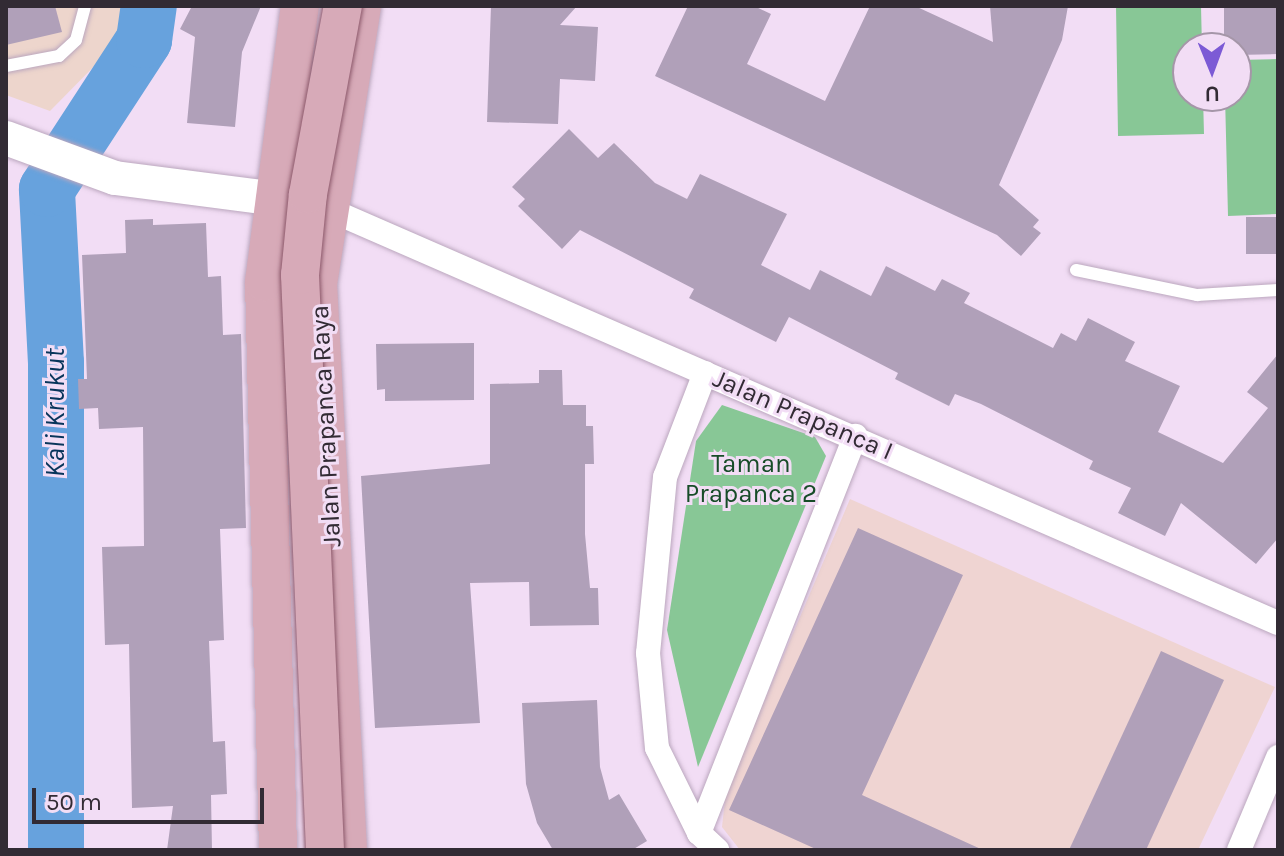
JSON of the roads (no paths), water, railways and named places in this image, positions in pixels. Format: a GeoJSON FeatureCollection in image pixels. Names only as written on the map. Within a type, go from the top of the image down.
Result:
{"type":"FeatureCollection","features":[{"type":"Feature","properties":{"kind":"main road"},"geometry":{"type":"LineString","coordinates":[[278,850],[264,282],[272,195],[300,6]]}},
{"type":"Feature","properties":{"kind":"main road"},"geometry":{"type":"LineString","coordinates":[[301,850],[286,281],[292,196],[323,6]]}},
{"type":"Feature","properties":{"kind":"main road"},"geometry":{"type":"LineString","coordinates":[[325,850],[300,275],[308,194],[343,6]]}},
{"type":"Feature","properties":{"kind":"main road","name":"Jalan Prapanca Raya"},"geometry":{"type":"LineString","coordinates":[[348,850],[318,284],[362,6]]}},
{"type":"Feature","properties":{"kind":"street"},"geometry":{"type":"LineString","coordinates":[[13,142],[115,178],[272,195],[328,209]]}},
{"type":"Feature","properties":{"kind":"street","name":"Jalan Prapanca I"},"geometry":{"type":"LineString","coordinates":[[328,209],[855,436],[1278,623]]}},
{"type":"Feature","properties":{"kind":"street"},"geometry":{"type":"LineString","coordinates":[[705,373],[665,477],[648,653],[657,748],[699,833],[717,850]]}},
{"type":"Feature","properties":{"kind":"street"},"geometry":{"type":"LineString","coordinates":[[699,833],[855,436]]}},
{"type":"Feature","properties":{"kind":"street"},"geometry":{"type":"LineString","coordinates":[[1239,850],[1278,757]]}},
{"type":"Feature","properties":{"kind":"lane"},"geometry":{"type":"LineString","coordinates":[[6,66],[59,56],[76,40],[85,6]]}},
{"type":"Feature","properties":{"kind":"lane"},"geometry":{"type":"LineString","coordinates":[[1076,270],[1197,295],[1278,290]]}},
{"type":"Feature","properties":{"kind":"waterway","name":"Kali Krukut"},"geometry":{"type":"LineString","coordinates":[[56,850],[56,363],[47,189],[144,40],[149,6]]}},
{"type":"Feature","properties":{"kind":"park label","name":"Taman Prapanca 2"},"geometry":{"type":"Point","coordinates":[751,479]}}]}
